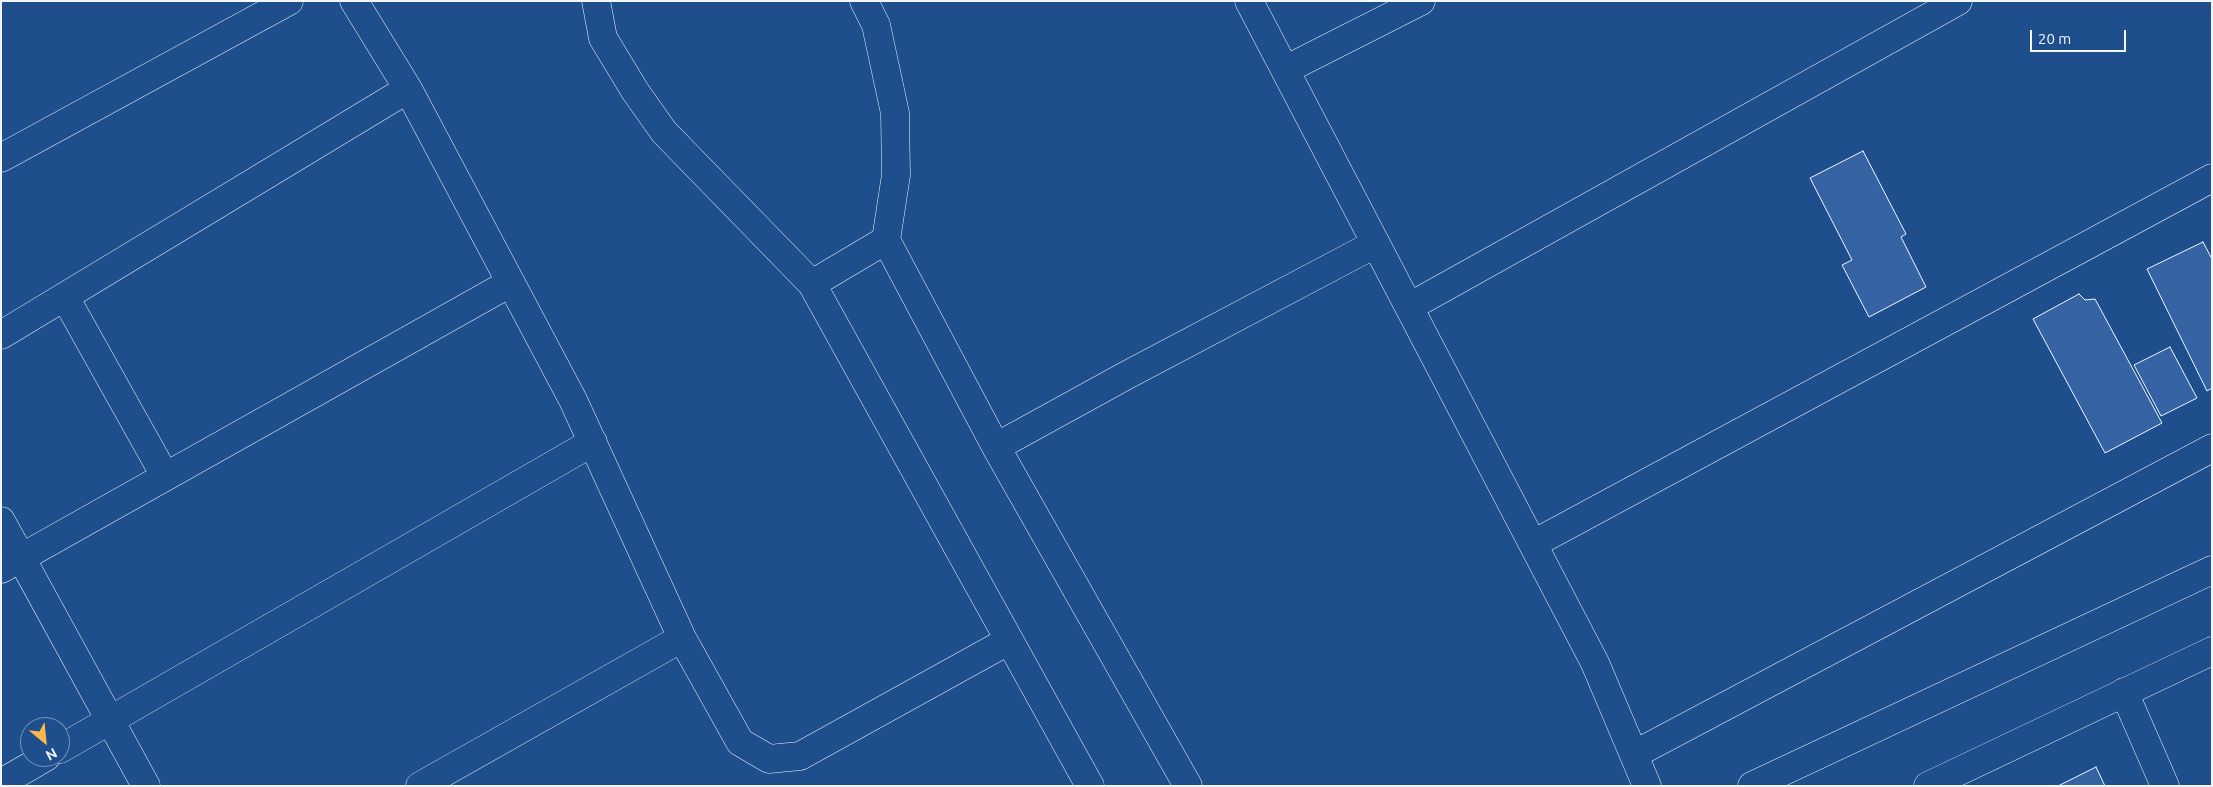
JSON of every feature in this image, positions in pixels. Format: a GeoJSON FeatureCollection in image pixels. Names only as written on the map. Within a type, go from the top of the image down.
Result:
{"type":"FeatureCollection","features":[{"type":"Feature","properties":{"kind":"main road"},"geometry":{"type":"LineString","coordinates":[[1,158],[289,1]]}},
{"type":"Feature","properties":{"kind":"main road"},"geometry":{"type":"LineString","coordinates":[[354,1],[408,89],[594,442],[682,638],[740,742],[769,759],[800,756],[1008,641]]}},
{"type":"Feature","properties":{"kind":"main road"},"geometry":{"type":"LineString","coordinates":[[596,1],[604,38],[635,91],[664,132],[812,284],[1090,786]]}},
{"type":"Feature","properties":{"kind":"main road"},"geometry":{"type":"LineString","coordinates":[[864,1],[876,25],[894,113],[896,175],[886,240],[996,446],[1188,786]]}},
{"type":"Feature","properties":{"kind":"main road"},"geometry":{"type":"LineString","coordinates":[[1250,1],[1375,244],[1595,662],[1647,786]]}},
{"type":"Feature","properties":{"kind":"main road"},"geometry":{"type":"LineString","coordinates":[[1286,70],[1421,1]]}},
{"type":"Feature","properties":{"kind":"main road"},"geometry":{"type":"LineString","coordinates":[[1409,306],[1958,1]]}},
{"type":"Feature","properties":{"kind":"main road"},"geometry":{"type":"LineString","coordinates":[[1,335],[408,89]]}},
{"type":"Feature","properties":{"kind":"main road"},"geometry":{"type":"LineString","coordinates":[[1533,544],[2212,178]]}},
{"type":"Feature","properties":{"kind":"main road"},"geometry":{"type":"LineString","coordinates":[[812,284],[886,240]]}},
{"type":"Feature","properties":{"kind":"main road"},"geometry":{"type":"LineString","coordinates":[[996,446],[1375,244]]}},
{"type":"Feature","properties":{"kind":"main road"},"geometry":{"type":"LineString","coordinates":[[11,563],[510,283]]}},
{"type":"Feature","properties":{"kind":"main road"},"geometry":{"type":"LineString","coordinates":[[65,297],[165,476]]}},
{"type":"Feature","properties":{"kind":"main road"},"geometry":{"type":"LineString","coordinates":[[70,743],[594,442]]}},
{"type":"Feature","properties":{"kind":"main road"},"geometry":{"type":"LineString","coordinates":[[1634,754],[2212,448]]}},
{"type":"Feature","properties":{"kind":"main road"},"geometry":{"type":"LineString","coordinates":[[1,520],[11,563],[110,720],[146,786]]}},
{"type":"Feature","properties":{"kind":"main road"},"geometry":{"type":"LineString","coordinates":[[1752,786],[2212,570]]}},
{"type":"Feature","properties":{"kind":"main road"},"geometry":{"type":"LineString","coordinates":[[420,786],[682,638]]}},
{"type":"Feature","properties":{"kind":"main road"},"geometry":{"type":"LineString","coordinates":[[1928,786],[2212,651]]}},
{"type":"Feature","properties":{"kind":"main road"},"geometry":{"type":"LineString","coordinates":[[2124,692],[2165,786]]}},
{"type":"Feature","properties":{"kind":"main road"},"geometry":{"type":"LineString","coordinates":[[1,783],[29,767]]}},
{"type":"Feature","properties":{"kind":"building"},"geometry":{"type":"Polygon","coordinates":[[[1863,151],[1906,234],[1901,237],[1926,287],[1869,317],[1842,265],[1852,260],[1810,178],[1863,151]]]}},
{"type":"Feature","properties":{"kind":"building"},"geometry":{"type":"Polygon","coordinates":[[[2203,242],[2212,259],[2212,388],[2207,391],[2147,269],[2203,242]]]}},
{"type":"Feature","properties":{"kind":"building"},"geometry":{"type":"Polygon","coordinates":[[[2079,294],[2085,300],[2095,299],[2162,423],[2105,453],[2033,319],[2079,294]]]}},
{"type":"Feature","properties":{"kind":"building"},"geometry":{"type":"Polygon","coordinates":[[[2170,347],[2197,398],[2161,416],[2134,365],[2170,347]]]}},
{"type":"Feature","properties":{"kind":"building"},"geometry":{"type":"Polygon","coordinates":[[[2096,767],[2105,786],[2058,786],[2096,767]]]}}]}
